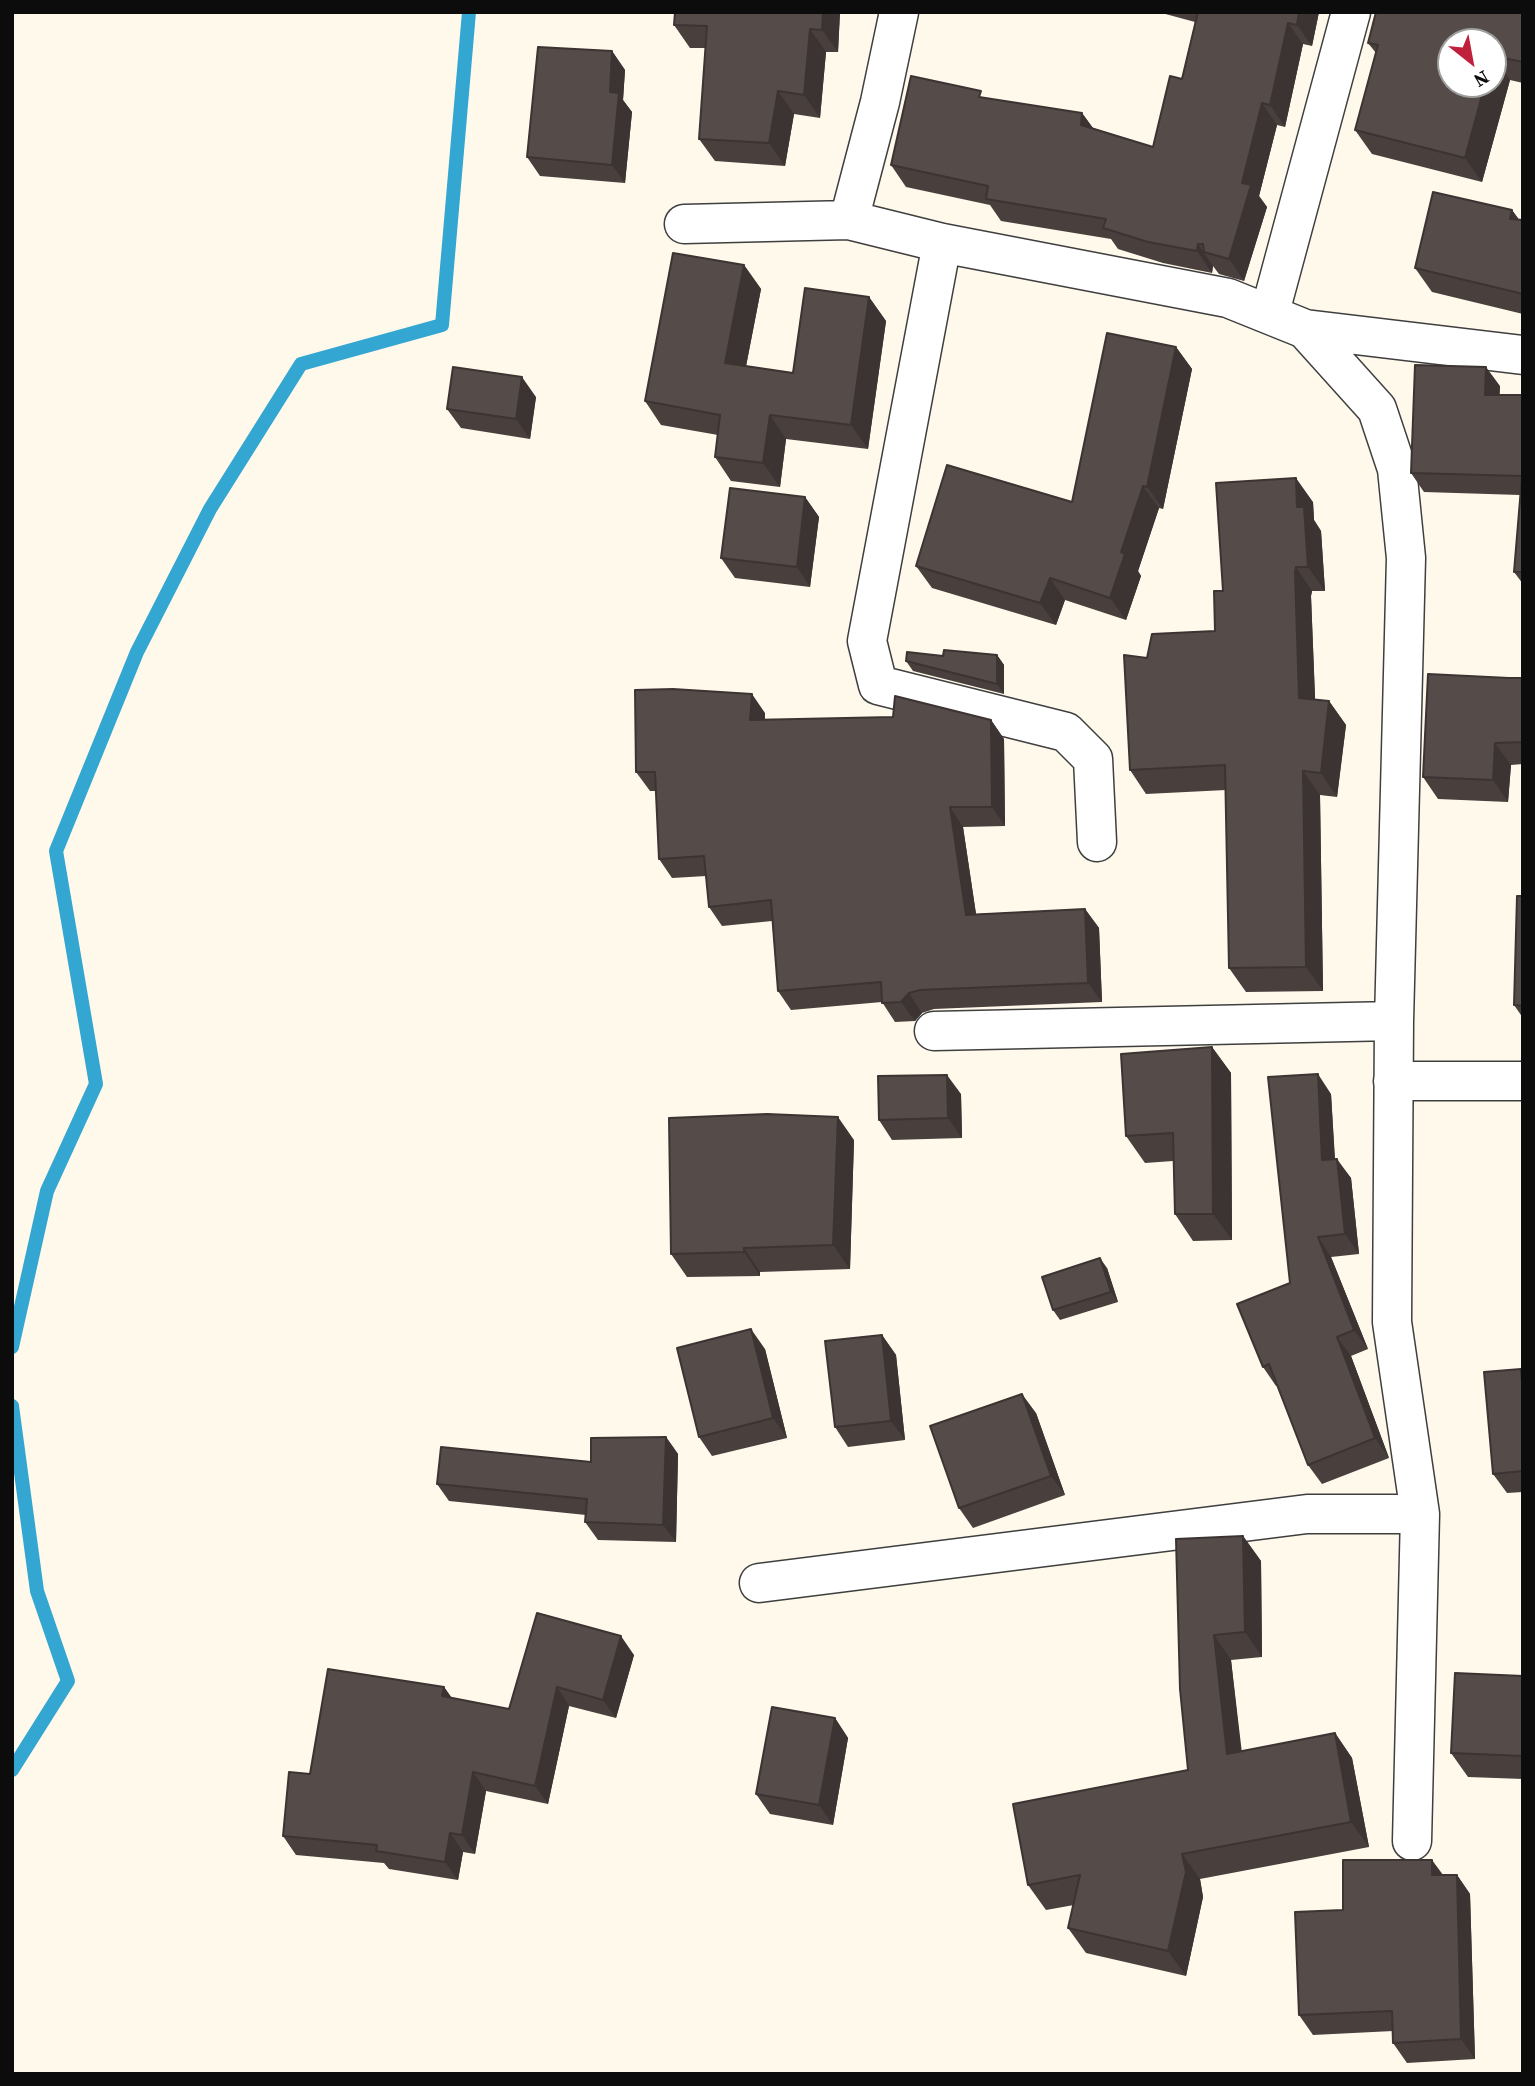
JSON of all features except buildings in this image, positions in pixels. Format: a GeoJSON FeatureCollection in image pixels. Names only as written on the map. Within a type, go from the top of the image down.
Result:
{"type":"FeatureCollection","features":[{"type":"Feature","properties":{"kind":"street"},"geometry":{"type":"LineString","coordinates":[[849,220],[880,102],[899,12]]}},
{"type":"Feature","properties":{"kind":"street"},"geometry":{"type":"LineString","coordinates":[[1270,312],[1351,12]]}},
{"type":"Feature","properties":{"kind":"street"},"geometry":{"type":"LineString","coordinates":[[684,223],[849,220],[942,243],[1228,298],[1270,312],[1305,329],[1523,355]]}},
{"type":"Feature","properties":{"kind":"street"},"geometry":{"type":"LineString","coordinates":[[942,243],[867,641],[878,685],[1066,732],[1093,760],[1097,842]]}},
{"type":"Feature","properties":{"kind":"street"},"geometry":{"type":"LineString","coordinates":[[1305,329],[1377,409],[1397,469],[1406,558],[1394,1021],[1392,1322],[1420,1514],[1412,1842]]}},
{"type":"Feature","properties":{"kind":"street"},"geometry":{"type":"LineString","coordinates":[[934,1031],[1394,1021]]}},
{"type":"Feature","properties":{"kind":"street"},"geometry":{"type":"LineString","coordinates":[[1393,1081],[1523,1081]]}},
{"type":"Feature","properties":{"kind":"street"},"geometry":{"type":"LineString","coordinates":[[759,1583],[1307,1514],[1420,1514]]}},
{"type":"Feature","properties":{"kind":"waterway"},"geometry":{"type":"LineString","coordinates":[[12,1347],[47,1191],[96,1084],[56,851],[137,652],[210,509],[301,364],[442,325],[469,12]]}},
{"type":"Feature","properties":{"kind":"waterway"},"geometry":{"type":"LineString","coordinates":[[12,1406],[37,1591],[68,1681],[12,1770]]}}]}
